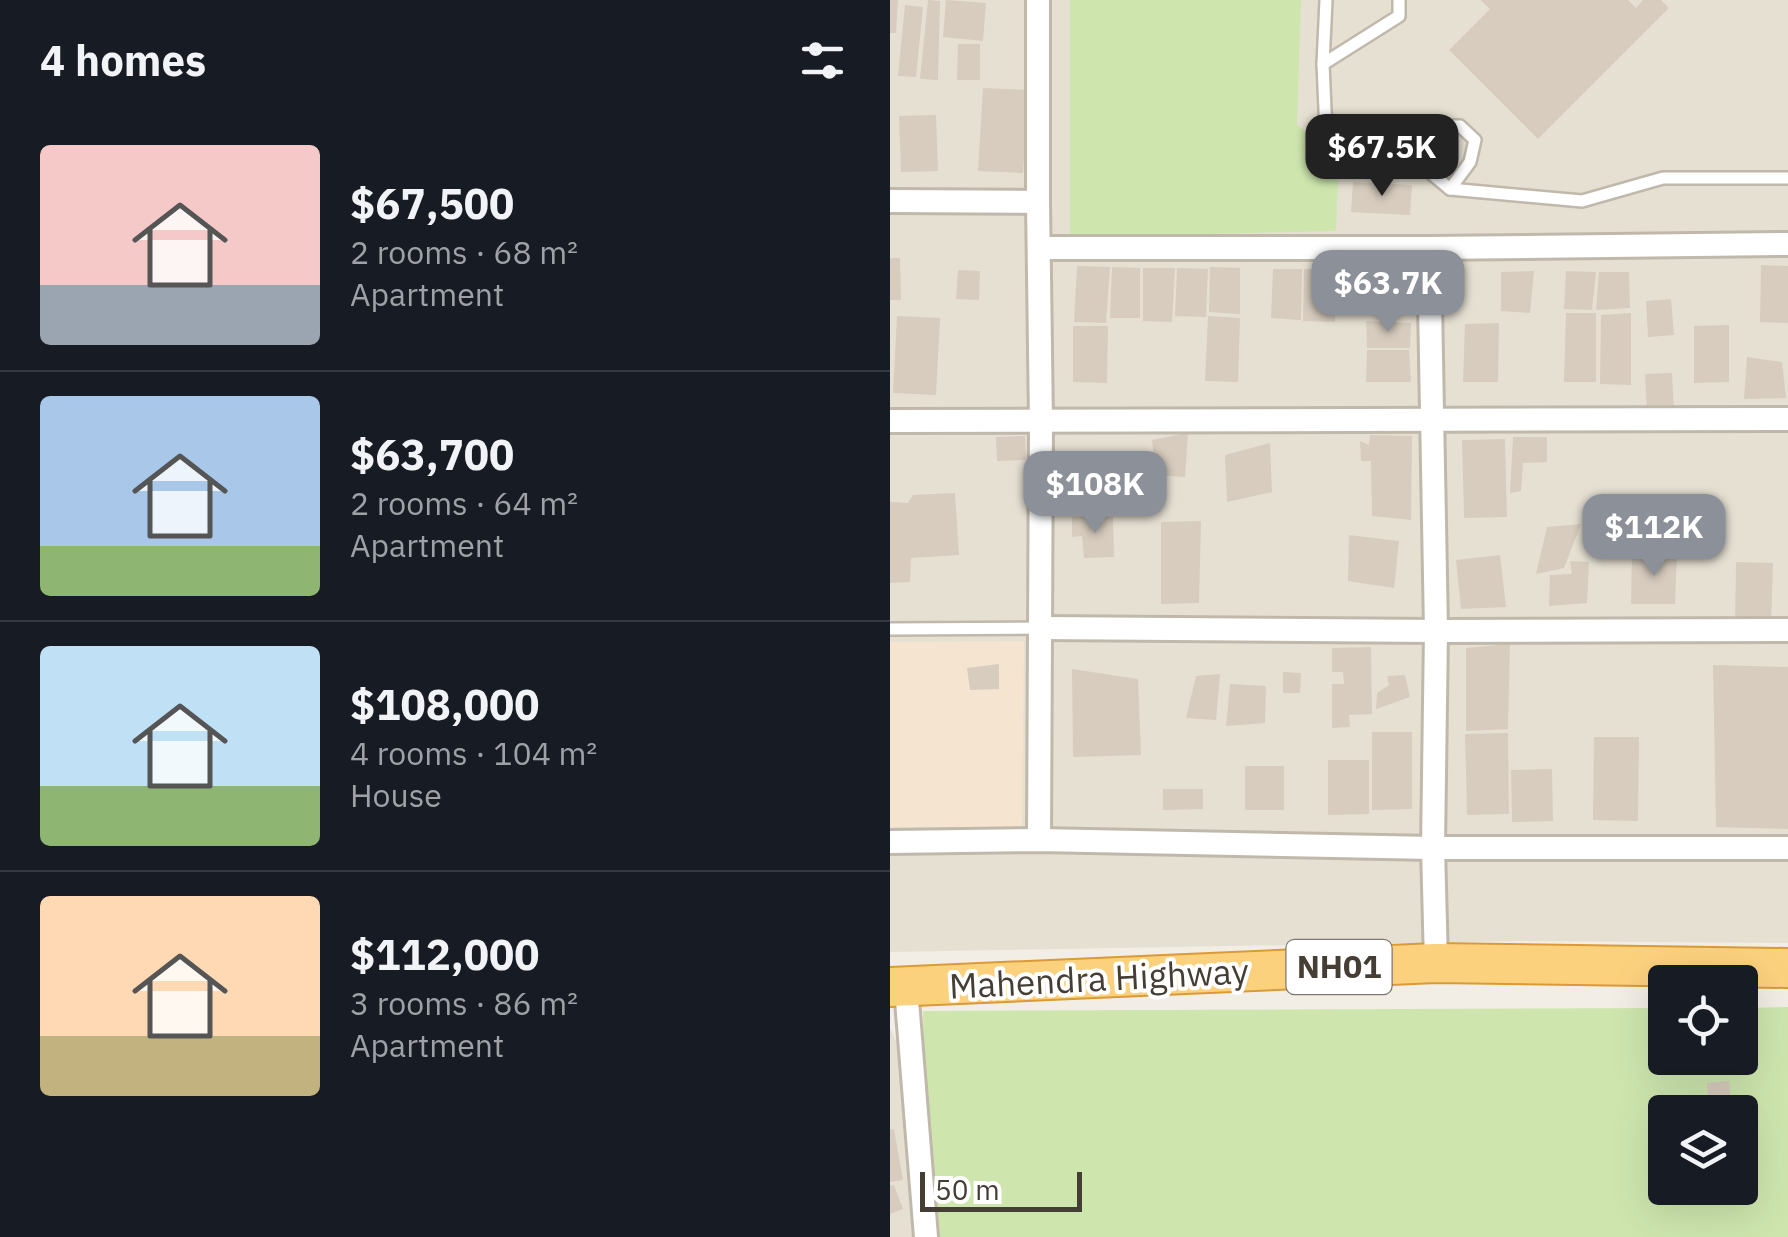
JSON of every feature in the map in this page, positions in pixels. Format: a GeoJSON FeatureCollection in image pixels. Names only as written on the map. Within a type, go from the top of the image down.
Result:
{"type":"FeatureCollection","features":[{"type":"Feature","properties":{"kind":"highway","name":"Mahendra Highway"},"geometry":{"type":"LineString","coordinates":[[898,988],[1436,963],[1788,968]]}},
{"type":"Feature","properties":{"kind":"street"},"geometry":{"type":"LineString","coordinates":[[1038,0],[1042,422],[1039,840]]}},
{"type":"Feature","properties":{"kind":"street"},"geometry":{"type":"LineString","coordinates":[[890,201],[1038,202]]}},
{"type":"Feature","properties":{"kind":"street"},"geometry":{"type":"LineString","coordinates":[[1039,248],[1788,244]]}},
{"type":"Feature","properties":{"kind":"street"},"geometry":{"type":"LineString","coordinates":[[1428,248],[1436,631],[1436,963]]}},
{"type":"Feature","properties":{"kind":"street"},"geometry":{"type":"LineString","coordinates":[[890,421],[1788,420]]}},
{"type":"Feature","properties":{"kind":"street"},"geometry":{"type":"LineString","coordinates":[[1041,628],[1788,630]]}},
{"type":"Feature","properties":{"kind":"street"},"geometry":{"type":"LineString","coordinates":[[890,842],[1788,848]]}},
{"type":"Feature","properties":{"kind":"street"},"geometry":{"type":"LineString","coordinates":[[898,988],[926,1237]]}},
{"type":"Feature","properties":{"kind":"lane"},"geometry":{"type":"LineString","coordinates":[[1326,0],[1326,132],[1343,152],[1409,155],[1450,189],[1582,201],[1663,178],[1788,178]]}},
{"type":"Feature","properties":{"kind":"lane"},"geometry":{"type":"LineString","coordinates":[[1323,64],[1399,16],[1399,0]]}},
{"type":"Feature","properties":{"kind":"lane"},"geometry":{"type":"LineString","coordinates":[[1409,155],[1437,126],[1460,126],[1474,140],[1470,162],[1450,189]]}},
{"type":"Feature","properties":{"kind":"lane"},"geometry":{"type":"LineString","coordinates":[[890,629],[1041,628]]}},
{"type":"Feature","properties":{"kind":"shaded area"},"geometry":{"type":"Polygon","coordinates":[[[890,0],[1788,0],[1788,943],[1522,941],[890,952],[890,0]]]}},
{"type":"Feature","properties":{"kind":"shaded area"},"geometry":{"type":"Polygon","coordinates":[[[1024,641],[1022,827],[890,827],[890,642],[1024,641]]]}},
{"type":"Feature","properties":{"kind":"shaded area"},"geometry":{"type":"Polygon","coordinates":[[[890,1028],[898,1045],[913,1237],[890,1237],[890,1028]]]}},
{"type":"Feature","properties":{"kind":"green space"},"geometry":{"type":"Polygon","coordinates":[[[1070,0],[1301,0],[1297,125],[1339,156],[1336,231],[1070,237],[1070,0]]]}},
{"type":"Feature","properties":{"kind":"green space"},"geometry":{"type":"Polygon","coordinates":[[[1788,1007],[1788,1237],[928,1237],[923,1011],[1648,1008],[1648,1075],[1758,1075],[1758,1008],[1788,1007]]]}},
{"type":"Feature","properties":{"kind":"building"},"geometry":{"type":"Polygon","coordinates":[[[890,0],[898,0],[896,33],[890,33],[890,0]]]}},
{"type":"Feature","properties":{"kind":"building"},"geometry":{"type":"Polygon","coordinates":[[[928,0],[940,1],[938,80],[920,79],[928,0]]]}},
{"type":"Feature","properties":{"kind":"building"},"geometry":{"type":"Polygon","coordinates":[[[946,0],[986,3],[983,41],[943,37],[946,0]]]}},
{"type":"Feature","properties":{"kind":"building"},"geometry":{"type":"Polygon","coordinates":[[[1481,0],[1628,0],[1636,8],[1643,0],[1661,0],[1669,8],[1538,139],[1449,50],[1490,9],[1481,0]]]}},
{"type":"Feature","properties":{"kind":"building"},"geometry":{"type":"Polygon","coordinates":[[[905,5],[923,7],[916,77],[898,76],[905,5]]]}},
{"type":"Feature","properties":{"kind":"building"},"geometry":{"type":"Polygon","coordinates":[[[958,44],[980,44],[980,80],[957,80],[958,44]]]}},
{"type":"Feature","properties":{"kind":"building"},"geometry":{"type":"Polygon","coordinates":[[[983,88],[1028,90],[1023,173],[978,171],[983,88]]]}},
{"type":"Feature","properties":{"kind":"building"},"geometry":{"type":"Polygon","coordinates":[[[936,115],[938,171],[901,172],[899,116],[936,115]]]}},
{"type":"Feature","properties":{"kind":"building"},"geometry":{"type":"Polygon","coordinates":[[[1353,182],[1412,185],[1410,215],[1351,212],[1353,182]]]}},
{"type":"Feature","properties":{"kind":"building"},"geometry":{"type":"Polygon","coordinates":[[[890,258],[900,258],[901,300],[890,300],[890,258]]]}},
{"type":"Feature","properties":{"kind":"building"},"geometry":{"type":"Polygon","coordinates":[[[1761,265],[1788,266],[1788,323],[1760,322],[1761,265]]]}},
{"type":"Feature","properties":{"kind":"building"},"geometry":{"type":"Polygon","coordinates":[[[1077,266],[1110,267],[1106,323],[1074,322],[1077,266]]]}},
{"type":"Feature","properties":{"kind":"building"},"geometry":{"type":"Polygon","coordinates":[[[1112,267],[1140,268],[1140,318],[1110,318],[1112,267]]]}},
{"type":"Feature","properties":{"kind":"building"},"geometry":{"type":"Polygon","coordinates":[[[1210,267],[1240,268],[1240,314],[1209,312],[1210,267]]]}},
{"type":"Feature","properties":{"kind":"building"},"geometry":{"type":"Polygon","coordinates":[[[1143,268],[1175,268],[1172,322],[1143,321],[1143,268]]]}},
{"type":"Feature","properties":{"kind":"building"},"geometry":{"type":"Polygon","coordinates":[[[1177,268],[1208,269],[1206,317],[1175,316],[1177,268]]]}},
{"type":"Feature","properties":{"kind":"building"},"geometry":{"type":"Polygon","coordinates":[[[1273,269],[1302,269],[1301,320],[1271,318],[1273,269]]]}},
{"type":"Feature","properties":{"kind":"building"},"geometry":{"type":"Polygon","coordinates":[[[1304,269],[1337,270],[1335,322],[1303,321],[1304,269]]]}},
{"type":"Feature","properties":{"kind":"building"},"geometry":{"type":"Polygon","coordinates":[[[958,270],[980,271],[979,300],[956,299],[958,270]]]}},
{"type":"Feature","properties":{"kind":"building"},"geometry":{"type":"Polygon","coordinates":[[[1534,271],[1530,313],[1501,311],[1501,272],[1534,271]]]}},
{"type":"Feature","properties":{"kind":"building"},"geometry":{"type":"Polygon","coordinates":[[[1566,271],[1596,272],[1592,310],[1564,309],[1566,271]]]}},
{"type":"Feature","properties":{"kind":"building"},"geometry":{"type":"Polygon","coordinates":[[[1599,272],[1629,272],[1630,308],[1596,310],[1599,272]]]}},
{"type":"Feature","properties":{"kind":"building"},"geometry":{"type":"Polygon","coordinates":[[[1671,299],[1674,335],[1648,337],[1646,301],[1671,299]]]}},
{"type":"Feature","properties":{"kind":"building"},"geometry":{"type":"Polygon","coordinates":[[[1566,313],[1596,313],[1596,382],[1564,382],[1566,313]]]}},
{"type":"Feature","properties":{"kind":"building"},"geometry":{"type":"Polygon","coordinates":[[[1631,313],[1631,385],[1600,384],[1601,315],[1631,313]]]}},
{"type":"Feature","properties":{"kind":"building"},"geometry":{"type":"Polygon","coordinates":[[[897,316],[940,318],[936,395],[893,393],[897,316]]]}},
{"type":"Feature","properties":{"kind":"building"},"geometry":{"type":"Polygon","coordinates":[[[1208,316],[1240,318],[1238,382],[1205,381],[1208,316]]]}},
{"type":"Feature","properties":{"kind":"building"},"geometry":{"type":"Polygon","coordinates":[[[1366,321],[1411,323],[1410,348],[1367,348],[1366,321]]]}},
{"type":"Feature","properties":{"kind":"building"},"geometry":{"type":"Polygon","coordinates":[[[1499,323],[1498,382],[1463,382],[1465,324],[1499,323]]]}},
{"type":"Feature","properties":{"kind":"building"},"geometry":{"type":"Polygon","coordinates":[[[1729,325],[1729,382],[1694,383],[1694,326],[1729,325]]]}},
{"type":"Feature","properties":{"kind":"building"},"geometry":{"type":"Polygon","coordinates":[[[1073,326],[1108,326],[1107,383],[1073,382],[1073,326]]]}},
{"type":"Feature","properties":{"kind":"building"},"geometry":{"type":"Polygon","coordinates":[[[1367,350],[1409,350],[1411,382],[1366,382],[1367,350]]]}},
{"type":"Feature","properties":{"kind":"building"},"geometry":{"type":"Polygon","coordinates":[[[1747,357],[1782,362],[1786,398],[1744,399],[1747,357]]]}},
{"type":"Feature","properties":{"kind":"building"},"geometry":{"type":"Polygon","coordinates":[[[1672,373],[1674,411],[1647,412],[1645,374],[1672,373]]]}},
{"type":"Feature","properties":{"kind":"building"},"geometry":{"type":"Polygon","coordinates":[[[1188,433],[1185,477],[1156,475],[1152,440],[1188,433]]]}},
{"type":"Feature","properties":{"kind":"building"},"geometry":{"type":"Polygon","coordinates":[[[1370,435],[1412,436],[1411,520],[1372,516],[1371,461],[1361,461],[1360,441],[1369,445],[1370,435]]]}},
{"type":"Feature","properties":{"kind":"building"},"geometry":{"type":"Polygon","coordinates":[[[1025,436],[1026,460],[997,461],[996,437],[1025,436]]]}},
{"type":"Feature","properties":{"kind":"building"},"geometry":{"type":"Polygon","coordinates":[[[1513,437],[1547,437],[1547,462],[1523,463],[1521,491],[1510,493],[1513,437]]]}},
{"type":"Feature","properties":{"kind":"building"},"geometry":{"type":"Polygon","coordinates":[[[1505,439],[1507,517],[1464,518],[1462,440],[1505,439]]]}},
{"type":"Feature","properties":{"kind":"building"},"geometry":{"type":"Polygon","coordinates":[[[1270,443],[1272,492],[1227,502],[1225,455],[1270,443]]]}},
{"type":"Feature","properties":{"kind":"building"},"geometry":{"type":"Polygon","coordinates":[[[955,493],[959,555],[911,558],[910,582],[890,583],[890,502],[908,503],[913,495],[955,493]]]}},
{"type":"Feature","properties":{"kind":"building"},"geometry":{"type":"Polygon","coordinates":[[[1072,517],[1113,517],[1114,557],[1084,558],[1082,536],[1072,537],[1072,517]]]}},
{"type":"Feature","properties":{"kind":"building"},"geometry":{"type":"Polygon","coordinates":[[[1201,521],[1199,603],[1161,604],[1161,522],[1201,521]]]}},
{"type":"Feature","properties":{"kind":"building"},"geometry":{"type":"Polygon","coordinates":[[[1581,524],[1564,568],[1536,574],[1547,527],[1581,524]]]}},
{"type":"Feature","properties":{"kind":"building"},"geometry":{"type":"Polygon","coordinates":[[[1349,535],[1399,541],[1394,588],[1348,581],[1349,535]]]}},
{"type":"Feature","properties":{"kind":"building"},"geometry":{"type":"Polygon","coordinates":[[[1677,554],[1675,604],[1631,604],[1632,555],[1677,554]]]}},
{"type":"Feature","properties":{"kind":"building"},"geometry":{"type":"Polygon","coordinates":[[[1500,555],[1506,607],[1461,609],[1456,560],[1500,555]]]}},
{"type":"Feature","properties":{"kind":"building"},"geometry":{"type":"Polygon","coordinates":[[[1570,561],[1589,562],[1587,603],[1549,606],[1550,575],[1572,574],[1570,561]]]}},
{"type":"Feature","properties":{"kind":"building"},"geometry":{"type":"Polygon","coordinates":[[[1736,562],[1773,563],[1771,626],[1735,625],[1736,562]]]}},
{"type":"Feature","properties":{"kind":"building"},"geometry":{"type":"Polygon","coordinates":[[[1510,644],[1508,729],[1466,731],[1466,648],[1510,644]]]}},
{"type":"Feature","properties":{"kind":"building"},"geometry":{"type":"Polygon","coordinates":[[[1371,647],[1372,714],[1349,715],[1350,727],[1332,728],[1332,684],[1344,684],[1343,672],[1332,672],[1332,648],[1371,647]]]}},
{"type":"Feature","properties":{"kind":"building"},"geometry":{"type":"Polygon","coordinates":[[[999,664],[999,689],[970,690],[967,668],[999,664]]]}},
{"type":"Feature","properties":{"kind":"building"},"geometry":{"type":"Polygon","coordinates":[[[1713,665],[1788,667],[1788,829],[1716,827],[1713,665]]]}},
{"type":"Feature","properties":{"kind":"building"},"geometry":{"type":"Polygon","coordinates":[[[1072,669],[1138,679],[1141,755],[1073,757],[1072,669]]]}},
{"type":"Feature","properties":{"kind":"building"},"geometry":{"type":"Polygon","coordinates":[[[1283,672],[1301,673],[1300,693],[1283,693],[1283,672]]]}},
{"type":"Feature","properties":{"kind":"building"},"geometry":{"type":"Polygon","coordinates":[[[1220,674],[1216,720],[1186,718],[1196,676],[1220,674]]]}},
{"type":"Feature","properties":{"kind":"building"},"geometry":{"type":"Polygon","coordinates":[[[1405,675],[1410,697],[1376,709],[1377,693],[1389,685],[1387,676],[1405,675]]]}},
{"type":"Feature","properties":{"kind":"building"},"geometry":{"type":"Polygon","coordinates":[[[1230,684],[1266,686],[1265,723],[1226,726],[1230,684]]]}},
{"type":"Feature","properties":{"kind":"building"},"geometry":{"type":"Polygon","coordinates":[[[1372,732],[1412,732],[1412,809],[1372,810],[1372,732]]]}},
{"type":"Feature","properties":{"kind":"building"},"geometry":{"type":"Polygon","coordinates":[[[1508,733],[1509,814],[1467,815],[1465,734],[1508,733]]]}},
{"type":"Feature","properties":{"kind":"building"},"geometry":{"type":"Polygon","coordinates":[[[1594,737],[1639,737],[1638,821],[1593,820],[1594,737]]]}},
{"type":"Feature","properties":{"kind":"building"},"geometry":{"type":"Polygon","coordinates":[[[1328,760],[1369,760],[1369,814],[1328,815],[1328,760]]]}},
{"type":"Feature","properties":{"kind":"building"},"geometry":{"type":"Polygon","coordinates":[[[1245,766],[1284,766],[1284,810],[1245,810],[1245,766]]]}},
{"type":"Feature","properties":{"kind":"building"},"geometry":{"type":"Polygon","coordinates":[[[1552,769],[1553,821],[1512,822],[1511,770],[1552,769]]]}},
{"type":"Feature","properties":{"kind":"building"},"geometry":{"type":"Polygon","coordinates":[[[1163,789],[1203,789],[1203,809],[1163,810],[1163,789]]]}},
{"type":"Feature","properties":{"kind":"building"},"geometry":{"type":"Polygon","coordinates":[[[1729,1081],[1730,1095],[1708,1095],[1707,1083],[1729,1081]]]}},
{"type":"Feature","properties":{"kind":"building"},"geometry":{"type":"Polygon","coordinates":[[[894,1129],[903,1180],[890,1182],[890,1130],[894,1129]]]}},
{"type":"Feature","properties":{"kind":"building"},"geometry":{"type":"Polygon","coordinates":[[[894,1185],[903,1209],[890,1214],[890,1186],[894,1185]]]}}]}
